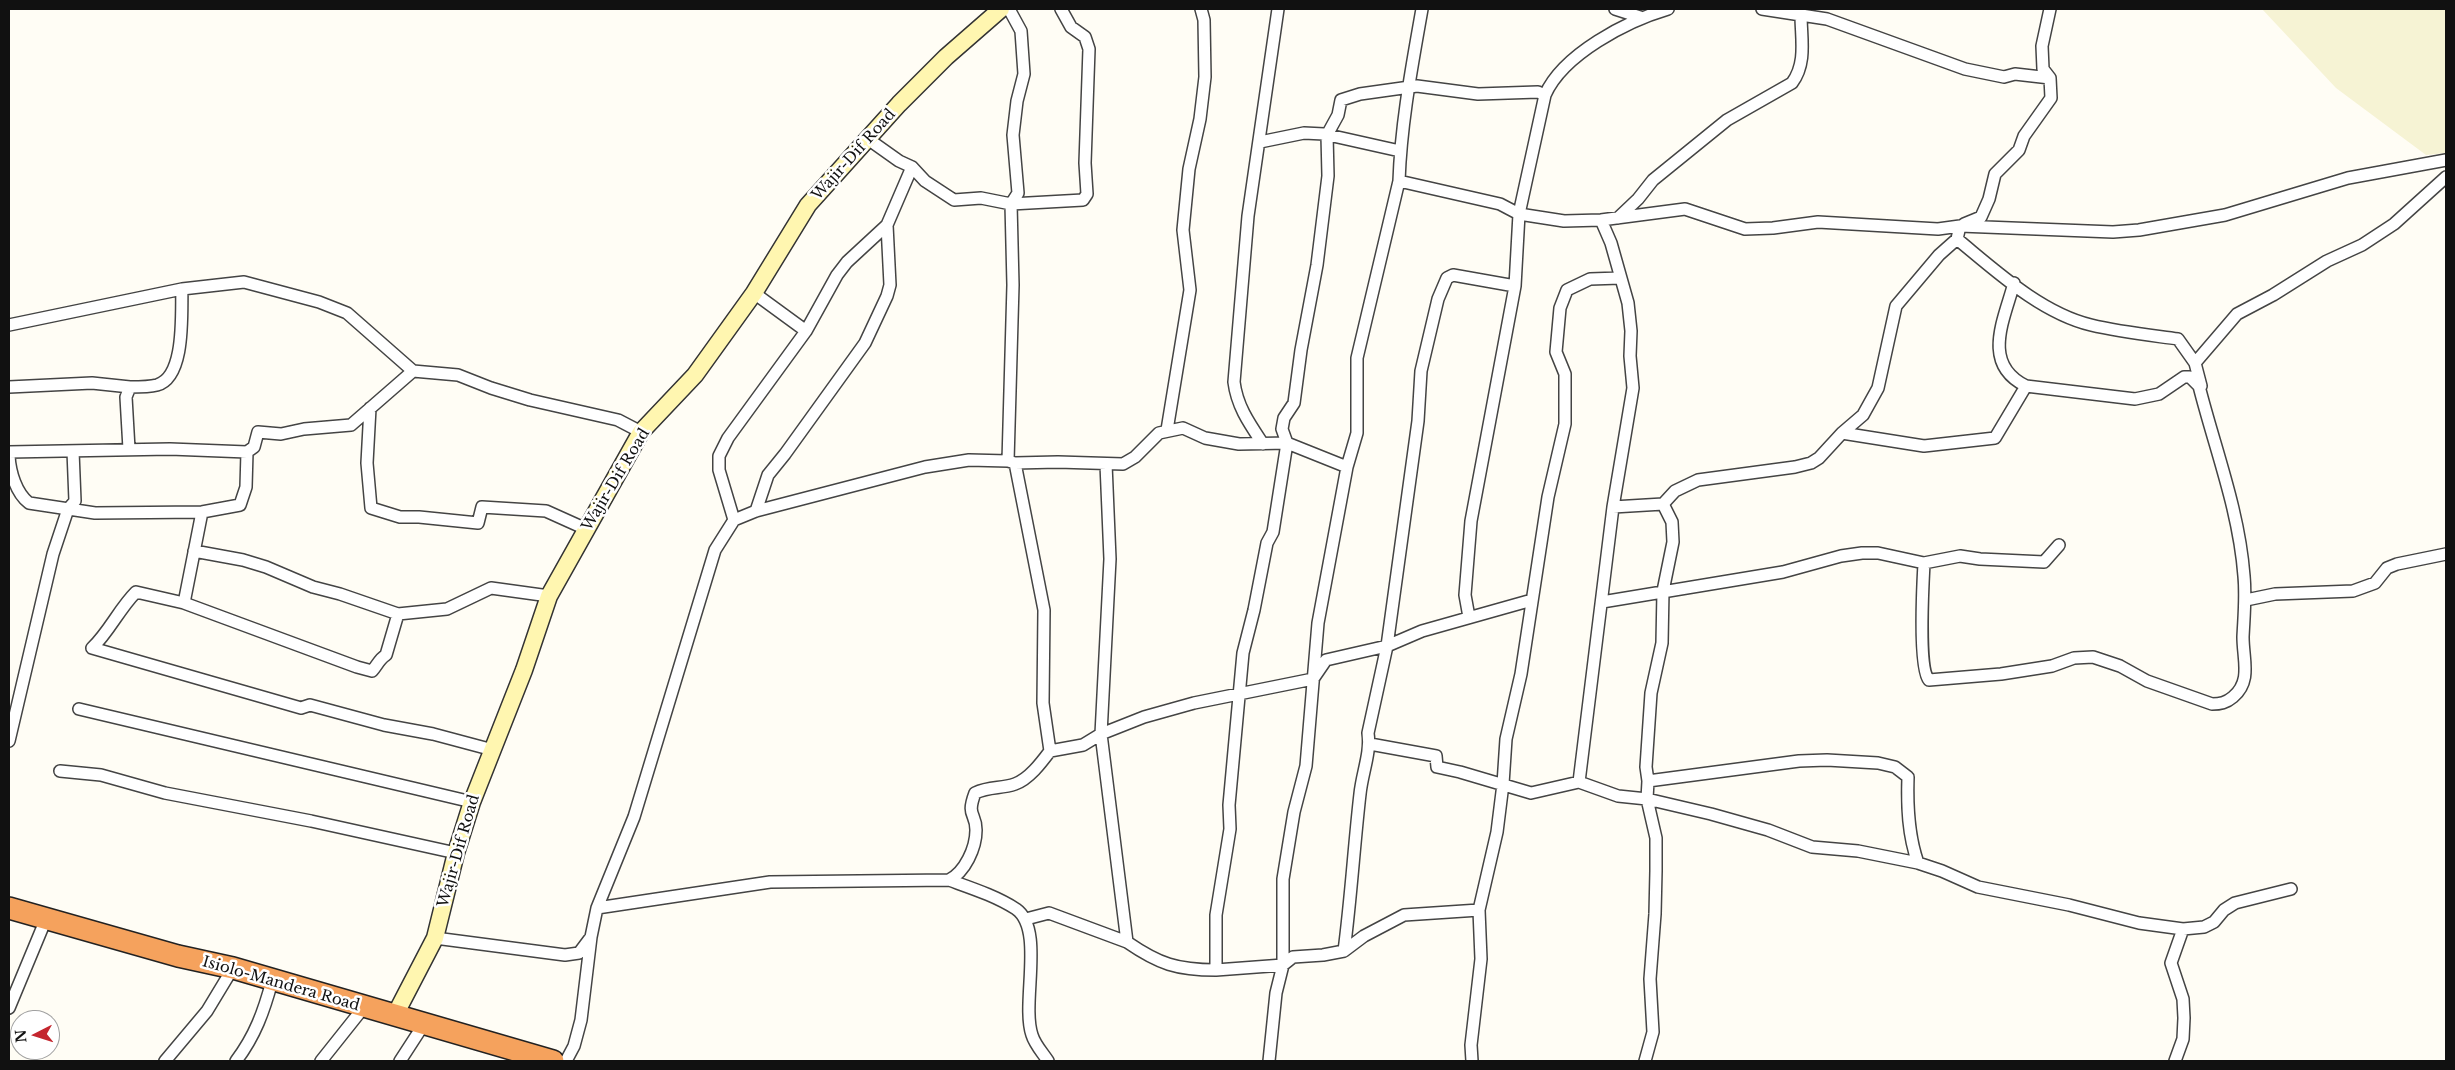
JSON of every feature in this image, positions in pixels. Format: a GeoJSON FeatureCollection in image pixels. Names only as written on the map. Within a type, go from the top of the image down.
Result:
{"type":"FeatureCollection","features":[{"type":"Feature","properties":{"kind":"highway","name":"Isiolo-Mandera Road"},"geometry":{"type":"LineString","coordinates":[[9,908],[232,968],[553,1061]]}},
{"type":"Feature","properties":{"kind":"main road","name":"Wajir-Dif Road"},"geometry":{"type":"LineString","coordinates":[[395,1016],[435,938],[456,853],[472,802],[524,670],[549,596],[641,432],[695,375],[754,293],[808,206],[868,139],[946,57],[1001,9]]}},
{"type":"Feature","properties":{"kind":"street"},"geometry":{"type":"LineString","coordinates":[[1009,9],[1021,31],[1024,74],[1017,101],[1013,135],[1018,193],[1011,204],[1013,285],[1012,462],[1044,610],[1043,703],[1050,751]]}},
{"type":"Feature","properties":{"kind":"street"},"geometry":{"type":"LineString","coordinates":[[868,139],[912,168],[925,181],[954,200],[981,198],[1011,204],[1083,200],[1087,194],[1085,163],[1089,49],[1085,37],[1071,27],[1061,9]]}},
{"type":"Feature","properties":{"kind":"street"},"geometry":{"type":"LineString","coordinates":[[1167,430],[1190,290],[1183,230],[1189,169],[1200,119],[1205,77],[1204,20],[1201,9]]}},
{"type":"Feature","properties":{"kind":"street"},"geometry":{"type":"LineString","coordinates":[[1262,444],[1243,414],[1236,398],[1234,382],[1248,216],[1278,9]]}},
{"type":"Feature","properties":{"kind":"street"},"geometry":{"type":"LineString","coordinates":[[1269,1061],[1276,993],[1283,965],[1283,879],[1294,812],[1306,766],[1318,623],[1347,467],[1357,433],[1357,358],[1399,181],[1400,151],[1407,88],[1422,9]]}},
{"type":"Feature","properties":{"kind":"street"},"geometry":{"type":"LineString","coordinates":[[1615,9],[1640,17]]}},
{"type":"Feature","properties":{"kind":"street"},"geometry":{"type":"LineString","coordinates":[[1469,618],[1465,595],[1471,521],[1515,286],[1519,214],[1545,95],[1550,84],[1577,56],[1640,17],[1668,9]]}},
{"type":"Feature","properties":{"kind":"street"},"geometry":{"type":"LineString","coordinates":[[1762,9],[1827,19],[1965,69],[2004,77],[2015,74],[2050,78]]}},
{"type":"Feature","properties":{"kind":"street"},"geometry":{"type":"LineString","coordinates":[[1960,226],[1981,217],[1996,174],[2019,150],[2024,136],[2052,98],[2050,78],[2043,70],[2042,46],[2050,9]]}},
{"type":"Feature","properties":{"kind":"street"},"geometry":{"type":"LineString","coordinates":[[1618,218],[1638,200],[1653,180],[1720,126],[1792,83],[1799,74],[1803,59],[1800,15]]}},
{"type":"Feature","properties":{"kind":"street"},"geometry":{"type":"LineString","coordinates":[[1216,970],[1216,915],[1230,829],[1229,805],[1243,653],[1254,610],[1267,543],[1273,532],[1287,443],[1282,428],[1284,418],[1294,404],[1301,350],[1317,266],[1328,176],[1327,135],[1338,115],[1341,100],[1360,94],[1417,86],[1478,94],[1538,92],[1545,95]]}},
{"type":"Feature","properties":{"kind":"street"},"geometry":{"type":"LineString","coordinates":[[1260,142],[1304,133],[1327,135],[1400,151]]}},
{"type":"Feature","properties":{"kind":"street"},"geometry":{"type":"LineString","coordinates":[[1399,181],[1500,204],[1519,214],[1564,221],[1602,220],[1685,209],[1745,229],[1818,222],[1938,229],[1960,226],[2113,232],[2139,230],[2225,215],[2348,178],[2446,160]]}},
{"type":"Feature","properties":{"kind":"street"},"geometry":{"type":"LineString","coordinates":[[756,511],[768,475],[865,343],[887,296],[890,285],[888,225],[912,168]]}},
{"type":"Feature","properties":{"kind":"street"},"geometry":{"type":"LineString","coordinates":[[2195,362],[2237,314],[2273,295],[2327,261],[2362,245],[2394,224],[2446,177]]}},
{"type":"Feature","properties":{"kind":"street"},"geometry":{"type":"LineString","coordinates":[[1579,782],[1613,507],[1633,388],[1628,303],[1611,243],[1602,220]]}},
{"type":"Feature","properties":{"kind":"street"},"geometry":{"type":"LineString","coordinates":[[734,520],[719,470],[720,456],[728,438],[806,331],[837,276],[860,249],[888,225]]}},
{"type":"Feature","properties":{"kind":"street"},"geometry":{"type":"LineString","coordinates":[[1613,507],[1664,504],[1675,492],[1698,480],[1811,463],[1819,458],[1842,433],[1863,415],[1878,388],[1896,306],[1957,239],[1960,226]]}},
{"type":"Feature","properties":{"kind":"street"},"geometry":{"type":"LineString","coordinates":[[1957,239],[2014,283],[2056,312],[2090,325],[2178,340],[2195,362],[2210,427]]}},
{"type":"Feature","properties":{"kind":"street"},"geometry":{"type":"LineString","coordinates":[[1344,951],[1353,884],[1360,792],[1370,744],[1368,733],[1387,646],[1418,421],[1421,371],[1438,299],[1447,278],[1453,276],[1515,286]]}},
{"type":"Feature","properties":{"kind":"street"},"geometry":{"type":"LineString","coordinates":[[1472,1061],[1471,1045],[1481,959],[1479,910],[1497,832],[1506,739],[1521,674],[1548,497],[1564,424],[1565,374],[1556,352],[1560,308],[1567,290],[1590,279],[1620,278]]}},
{"type":"Feature","properties":{"kind":"street"},"geometry":{"type":"LineString","coordinates":[[9,325],[182,289],[244,282],[319,302],[347,313],[358,320],[413,371],[458,375],[530,400],[618,420],[641,432]]}},
{"type":"Feature","properties":{"kind":"street"},"geometry":{"type":"LineString","coordinates":[[1924,563],[1921,616],[1924,671],[1926,678],[1932,682],[2027,670],[2052,666],[2074,658],[2093,657],[2120,666],[2147,681],[2212,704],[2220,704],[2230,700],[2240,691],[2245,682],[2243,638],[2246,600],[2240,541],[2225,471],[2199,386],[2190,377],[2184,377],[2159,394],[2135,399],[2026,386],[2015,380],[2004,368],[1998,344],[2014,283]]}},
{"type":"Feature","properties":{"kind":"street"},"geometry":{"type":"LineString","coordinates":[[9,387],[92,384],[130,387],[159,385],[174,370],[180,346],[182,289]]}},
{"type":"Feature","properties":{"kind":"street"},"geometry":{"type":"LineString","coordinates":[[754,293],[806,331]]}},
{"type":"Feature","properties":{"kind":"street"},"geometry":{"type":"LineString","coordinates":[[247,452],[246,487],[240,505],[202,512],[95,513],[28,503],[22,497],[10,467],[9,454],[170,448],[247,452],[254,447],[258,432],[281,434],[304,429],[351,425],[413,371]]}},
{"type":"Feature","properties":{"kind":"street"},"geometry":{"type":"LineString","coordinates":[[1842,433],[1924,446],[1995,438],[2026,386]]}},
{"type":"Feature","properties":{"kind":"street"},"geometry":{"type":"LineString","coordinates":[[129,450],[126,397],[130,387]]}},
{"type":"Feature","properties":{"kind":"street"},"geometry":{"type":"LineString","coordinates":[[370,408],[367,463],[372,508],[400,517],[420,516],[478,523],[482,508],[546,511],[586,529]]}},
{"type":"Feature","properties":{"kind":"street"},"geometry":{"type":"LineString","coordinates":[[566,1061],[574,1046],[581,1020],[591,938],[597,908],[634,817],[716,550],[734,520],[756,511],[925,467],[969,460],[1123,464],[1135,457],[1154,437],[1167,430],[1183,428],[1205,438],[1239,444],[1287,443],[1347,467]]}},
{"type":"Feature","properties":{"kind":"street"},"geometry":{"type":"LineString","coordinates":[[9,741],[53,554],[68,509],[75,501],[73,451]]}},
{"type":"Feature","properties":{"kind":"street"},"geometry":{"type":"LineString","coordinates":[[1106,464],[1110,559],[1101,734],[1127,942]]}},
{"type":"Feature","properties":{"kind":"street"},"geometry":{"type":"LineString","coordinates":[[1645,1061],[1653,1032],[1650,978],[1656,888],[1656,838],[1647,799],[1648,781],[1646,766],[1651,693],[1662,643],[1663,591],[1673,542],[1672,522],[1664,504]]}},
{"type":"Feature","properties":{"kind":"street"},"geometry":{"type":"LineString","coordinates":[[184,604],[202,512]]}},
{"type":"Feature","properties":{"kind":"street"},"geometry":{"type":"LineString","coordinates":[[1602,602],[1783,572],[1841,556],[1862,553],[1878,553],[1924,563],[1960,556],[1980,559],[2044,562],[2060,545]]}},
{"type":"Feature","properties":{"kind":"street"},"geometry":{"type":"LineString","coordinates":[[194,552],[243,560],[266,567],[313,587],[340,594],[398,614],[447,609],[491,588],[549,596]]}},
{"type":"Feature","properties":{"kind":"street"},"geometry":{"type":"LineString","coordinates":[[2246,600],[2275,594],[2353,592],[2366,588],[2375,582],[2387,568],[2396,564],[2446,554]]}},
{"type":"Feature","properties":{"kind":"street"},"geometry":{"type":"LineString","coordinates":[[398,614],[386,655],[381,658],[378,666],[372,671],[184,604],[136,592],[121,608],[99,641],[92,648],[301,708],[310,705],[384,725],[434,734],[493,750]]}},
{"type":"Feature","properties":{"kind":"street"},"geometry":{"type":"LineString","coordinates":[[949,880],[961,871],[973,848],[976,829],[970,806],[975,793],[988,787],[1015,784],[1036,768],[1050,751],[1082,745],[1101,734],[1144,717],[1194,703],[1313,678],[1326,660],[1387,646],[1422,631],[1532,600]]}},
{"type":"Feature","properties":{"kind":"street"},"geometry":{"type":"LineString","coordinates":[[79,708],[472,802]]}},
{"type":"Feature","properties":{"kind":"street"},"geometry":{"type":"LineString","coordinates":[[1370,744],[1436,756],[1437,767],[1531,793],[1579,782],[1618,796],[1647,799],[1711,814],[1768,830],[1812,847],[1858,851],[1918,863],[1942,870],[1978,888],[2070,905],[2139,922],[2183,929],[2204,927],[2214,922],[2224,910],[2235,903],[2291,889]]}},
{"type":"Feature","properties":{"kind":"street"},"geometry":{"type":"LineString","coordinates":[[1648,781],[1799,761],[1878,763],[1895,768],[1908,777],[1907,804],[1913,848],[1918,863]]}},
{"type":"Feature","properties":{"kind":"street"},"geometry":{"type":"LineString","coordinates":[[60,771],[101,775],[165,793],[311,821],[456,853]]}},
{"type":"Feature","properties":{"kind":"street"},"geometry":{"type":"LineString","coordinates":[[597,908],[770,882],[949,880],[980,891],[1017,910],[1026,919],[1030,932],[1030,1027],[1040,1051],[1048,1061]]}},
{"type":"Feature","properties":{"kind":"street"},"geometry":{"type":"LineString","coordinates":[[1026,919],[1049,913],[1127,942],[1152,959],[1169,966],[1187,970],[1216,970],[1283,965],[1293,956],[1323,955],[1344,951],[1364,936],[1404,915],[1479,910]]}},
{"type":"Feature","properties":{"kind":"street"},"geometry":{"type":"LineString","coordinates":[[9,1008],[46,919]]}},
{"type":"Feature","properties":{"kind":"street"},"geometry":{"type":"LineString","coordinates":[[2175,1061],[2183,1039],[2184,1018],[2183,999],[2172,963],[2183,929]]}},
{"type":"Feature","properties":{"kind":"street"},"geometry":{"type":"LineString","coordinates":[[435,938],[566,955],[579,953],[591,938]]}},
{"type":"Feature","properties":{"kind":"street"},"geometry":{"type":"LineString","coordinates":[[165,1061],[206,1011],[232,968]]}},
{"type":"Feature","properties":{"kind":"street"},"geometry":{"type":"LineString","coordinates":[[236,1061],[247,1046],[261,1019],[272,981]]}},
{"type":"Feature","properties":{"kind":"street"},"geometry":{"type":"LineString","coordinates":[[321,1061],[364,1007]]}},
{"type":"Feature","properties":{"kind":"street"},"geometry":{"type":"LineString","coordinates":[[400,1061],[424,1024]]}},
{"type":"Feature","properties":{"kind":"shaded area"},"geometry":{"type":"Polygon","coordinates":[[[2262,9],[2446,9],[2446,153],[2426,155],[2336,88],[2262,9]]]}}]}
